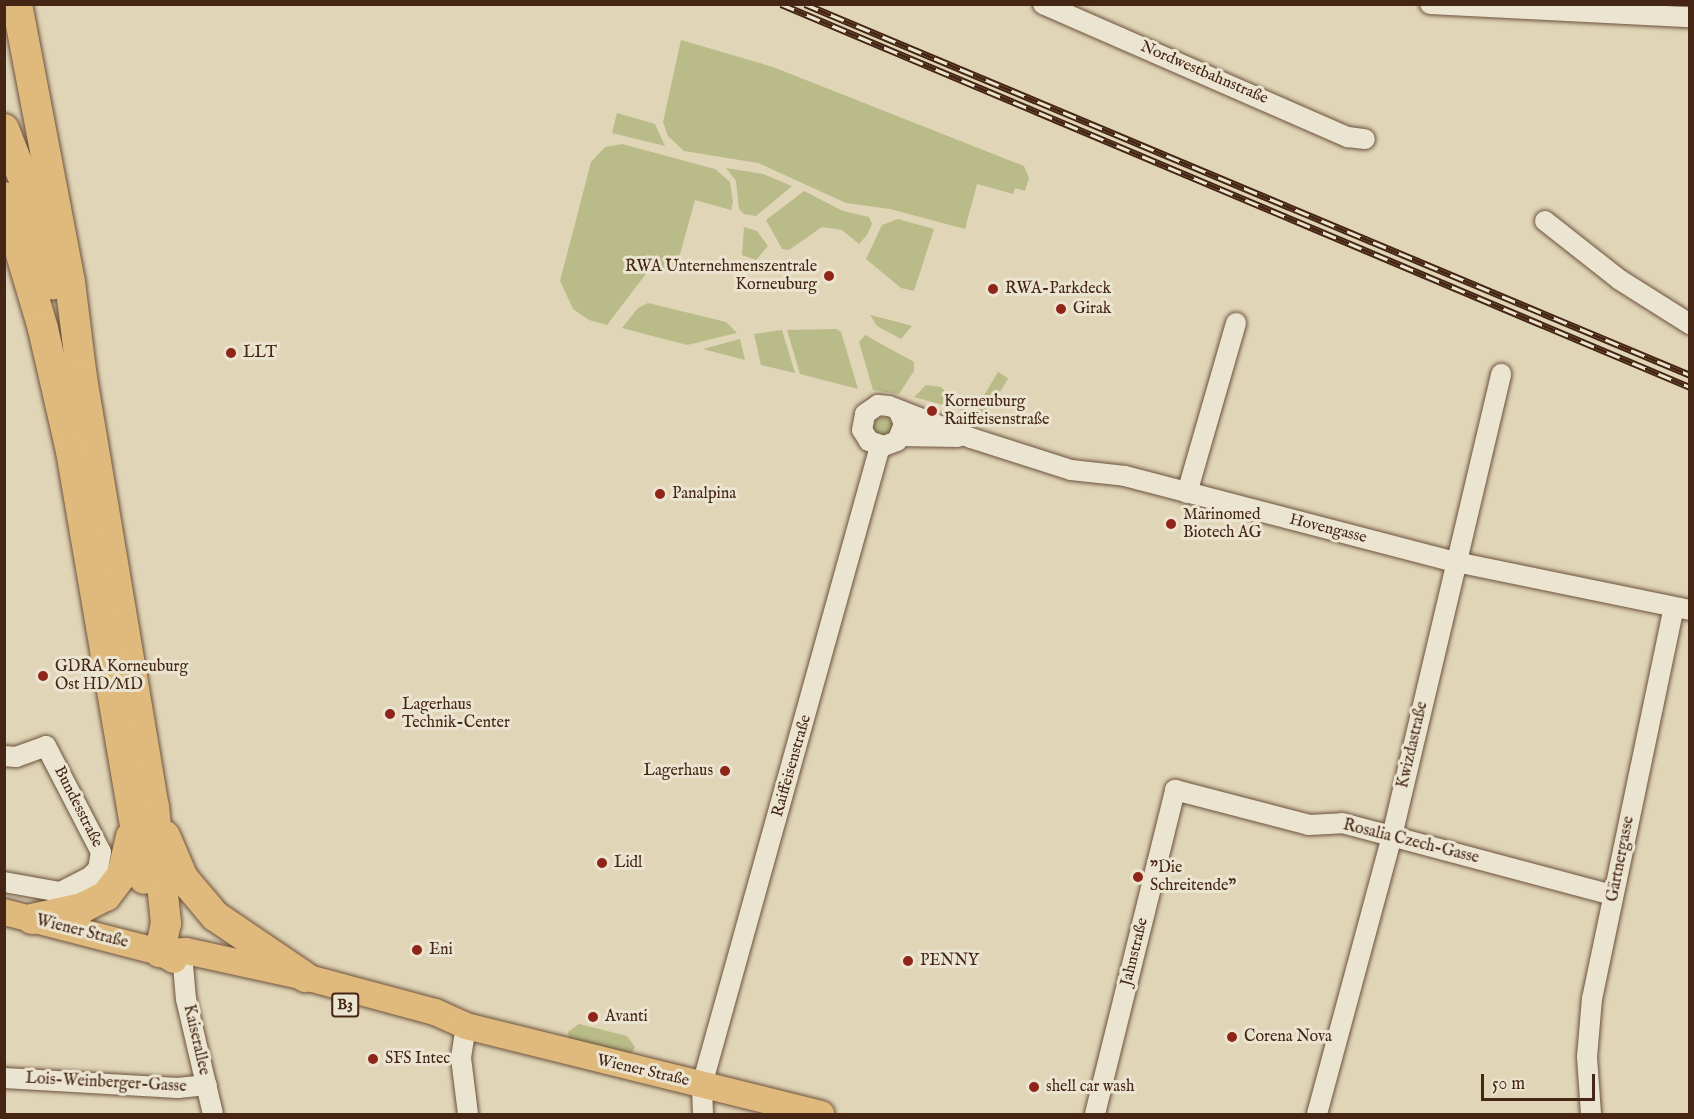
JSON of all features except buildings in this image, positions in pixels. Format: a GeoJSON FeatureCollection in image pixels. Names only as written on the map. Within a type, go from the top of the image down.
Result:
{"type":"FeatureCollection","features":[{"type":"Feature","properties":{"kind":"highway"},"geometry":{"type":"LineString","coordinates":[[18,4],[68,271],[82,378],[154,807],[166,923],[176,966]]}},
{"type":"Feature","properties":{"kind":"highway"},"geometry":{"type":"LineString","coordinates":[[4,129],[26,185],[82,378]]}},
{"type":"Feature","properties":{"kind":"highway"},"geometry":{"type":"LineString","coordinates":[[4,197],[43,329],[70,451],[132,828],[176,966]]}},
{"type":"Feature","properties":{"kind":"highway"},"geometry":{"type":"LineString","coordinates":[[154,807],[171,853],[196,897],[235,932],[305,977]]}},
{"type":"Feature","properties":{"kind":"highway"},"geometry":{"type":"LineString","coordinates":[[18,916],[82,908],[106,896],[122,875],[132,828]]}},
{"type":"Feature","properties":{"kind":"main road","name":"Wiener Straße"},"geometry":{"type":"LineString","coordinates":[[18,916],[176,966],[430,1026],[466,1026]]}},
{"type":"Feature","properties":{"kind":"main road","name":"Wiener Straße"},"geometry":{"type":"LineString","coordinates":[[176,966],[186,951],[305,977],[435,1012],[466,1026],[821,1114]]}},
{"type":"Feature","properties":{"kind":"street","name":"Nordwestbahnstraße"},"geometry":{"type":"LineString","coordinates":[[1043,4],[1348,137],[1365,139]]}},
{"type":"Feature","properties":{"kind":"street"},"geometry":{"type":"LineString","coordinates":[[1430,4],[1580,8],[1689,17]]}},
{"type":"Feature","properties":{"kind":"street"},"geometry":{"type":"LineString","coordinates":[[1545,221],[1620,280],[1689,324]]}},
{"type":"Feature","properties":{"kind":"street"},"geometry":{"type":"LineString","coordinates":[[1187,493],[1236,324]]}},
{"type":"Feature","properties":{"kind":"street","name":"Kwizdastraße"},"geometry":{"type":"LineString","coordinates":[[1317,1114],[1392,836],[1501,374]]}},
{"type":"Feature","properties":{"kind":"street","name":"Hovengasse"},"geometry":{"type":"LineString","coordinates":[[880,446],[864,434],[866,414],[884,405],[898,412],[929,419],[970,438],[1071,470],[1125,476],[1456,562],[1682,608]]}},
{"type":"Feature","properties":{"kind":"street"},"geometry":{"type":"LineString","coordinates":[[880,446],[893,444],[901,436],[904,424],[898,412]]}},
{"type":"Feature","properties":{"kind":"street","name":"Hovengasse"},"geometry":{"type":"LineString","coordinates":[[901,436],[970,438]]}},
{"type":"Feature","properties":{"kind":"street","name":"Raiffeisenstraße"},"geometry":{"type":"LineString","coordinates":[[703,1114],[702,1085],[880,446]]}},
{"type":"Feature","properties":{"kind":"street","name":"Gärtnergasse"},"geometry":{"type":"LineString","coordinates":[[1592,1114],[1588,1028],[1612,895],[1682,608]]}},
{"type":"Feature","properties":{"kind":"street","name":"Bundesstraße"},"geometry":{"type":"LineString","coordinates":[[4,756],[16,757],[46,746],[92,828],[101,852],[98,869],[60,892],[4,882]]}},
{"type":"Feature","properties":{"kind":"street","name":"Rosalia Czech-Gasse"},"geometry":{"type":"LineString","coordinates":[[1175,790],[1309,825],[1342,823],[1612,895]]}},
{"type":"Feature","properties":{"kind":"street","name":"Jahnstraße"},"geometry":{"type":"LineString","coordinates":[[1095,1114],[1175,790]]}},
{"type":"Feature","properties":{"kind":"street","name":"Kaiserallee"},"geometry":{"type":"LineString","coordinates":[[176,966],[213,1114]]}},
{"type":"Feature","properties":{"kind":"street"},"geometry":{"type":"LineString","coordinates":[[466,1026],[461,1058],[468,1114]]}},
{"type":"Feature","properties":{"kind":"street","name":"Lois-Weinberger-Gasse"},"geometry":{"type":"LineString","coordinates":[[4,1078],[178,1088],[207,1085]]}},
{"type":"Feature","properties":{"kind":"green space"},"geometry":{"type":"Polygon","coordinates":[[[681,40],[773,67],[1024,166],[1029,178],[1025,191],[1015,188],[1013,194],[977,184],[965,229],[890,209],[846,203],[758,163],[684,151],[668,136],[663,122],[681,40]]]}},
{"type":"Feature","properties":{"kind":"green space"},"geometry":{"type":"Polygon","coordinates":[[[617,113],[655,124],[665,146],[612,133],[617,113]]]}},
{"type":"Feature","properties":{"kind":"green space"},"geometry":{"type":"Polygon","coordinates":[[[622,144],[715,169],[730,182],[733,202],[731,210],[695,200],[675,272],[652,266],[607,325],[589,320],[573,309],[560,281],[591,162],[605,147],[622,144]]]}},
{"type":"Feature","properties":{"kind":"green space"},"geometry":{"type":"Polygon","coordinates":[[[726,168],[763,174],[792,186],[756,216],[744,214],[739,209],[736,181],[726,168]]]}},
{"type":"Feature","properties":{"kind":"green space"},"geometry":{"type":"Polygon","coordinates":[[[804,191],[843,211],[869,217],[872,224],[867,235],[859,244],[842,230],[822,227],[789,250],[782,249],[766,220],[804,191]]]}},
{"type":"Feature","properties":{"kind":"green space"},"geometry":{"type":"Polygon","coordinates":[[[898,219],[934,229],[914,291],[901,288],[866,259],[882,225],[898,219]]]}},
{"type":"Feature","properties":{"kind":"green space"},"geometry":{"type":"Polygon","coordinates":[[[744,227],[757,231],[768,246],[756,260],[742,255],[744,227]]]}},
{"type":"Feature","properties":{"kind":"green space"},"geometry":{"type":"Polygon","coordinates":[[[648,303],[726,322],[737,333],[687,345],[622,328],[638,308],[648,303]]]}},
{"type":"Feature","properties":{"kind":"green space"},"geometry":{"type":"Polygon","coordinates":[[[870,315],[912,326],[901,339],[877,326],[870,315]]]}},
{"type":"Feature","properties":{"kind":"green space"},"geometry":{"type":"Polygon","coordinates":[[[837,329],[841,332],[858,389],[800,374],[787,330],[837,329]]]}},
{"type":"Feature","properties":{"kind":"green space"},"geometry":{"type":"Polygon","coordinates":[[[782,330],[795,373],[761,365],[754,334],[782,330]]]}},
{"type":"Feature","properties":{"kind":"green space"},"geometry":{"type":"Polygon","coordinates":[[[865,335],[914,362],[914,371],[899,394],[873,390],[859,342],[865,335]]]}},
{"type":"Feature","properties":{"kind":"green space"},"geometry":{"type":"Polygon","coordinates":[[[740,339],[745,360],[703,349],[740,339]]]}},
{"type":"Feature","properties":{"kind":"green space"},"geometry":{"type":"Polygon","coordinates":[[[998,372],[1008,378],[980,425],[970,419],[998,372]]]}},
{"type":"Feature","properties":{"kind":"green space"},"geometry":{"type":"Polygon","coordinates":[[[926,385],[941,387],[965,411],[914,397],[926,385]]]}},
{"type":"Feature","properties":{"kind":"green space"},"geometry":{"type":"Polygon","coordinates":[[[879,417],[887,417],[892,422],[890,433],[879,435],[874,430],[874,422],[879,417]]]}},
{"type":"Feature","properties":{"kind":"green space"},"geometry":{"type":"Polygon","coordinates":[[[579,1024],[627,1036],[635,1047],[631,1054],[569,1039],[568,1032],[579,1024]]]}},
{"type":"Feature","properties":{"kind":"railway"},"geometry":{"type":"LineString","coordinates":[[781,4],[1690,387]]}},
{"type":"Feature","properties":{"kind":"railway"},"geometry":{"type":"LineString","coordinates":[[805,4],[1690,375]]}},
{"type":"Feature","properties":{"kind":"place","name":"RWA Unternehmenszentrale Korneuburg"},"geometry":{"type":"Point","coordinates":[829,276]}},
{"type":"Feature","properties":{"kind":"place","name":"RWA-Parkdeck"},"geometry":{"type":"Point","coordinates":[993,289]}},
{"type":"Feature","properties":{"kind":"place","name":"Girak"},"geometry":{"type":"Point","coordinates":[1061,309]}},
{"type":"Feature","properties":{"kind":"place","name":"LLT"},"geometry":{"type":"Point","coordinates":[231,353]}},
{"type":"Feature","properties":{"kind":"place","name":"Korneuburg Raiffeisenstraße"},"geometry":{"type":"Point","coordinates":[932,411]}},
{"type":"Feature","properties":{"kind":"place","name":"Panalpina"},"geometry":{"type":"Point","coordinates":[660,494]}},
{"type":"Feature","properties":{"kind":"place","name":"Marinomed Biotech AG"},"geometry":{"type":"Point","coordinates":[1171,524]}},
{"type":"Feature","properties":{"kind":"place","name":"GDRA Korneuburg Ost HD/MD"},"geometry":{"type":"Point","coordinates":[43,676]}},
{"type":"Feature","properties":{"kind":"place","name":"Lagerhaus Technik-Center"},"geometry":{"type":"Point","coordinates":[390,714]}},
{"type":"Feature","properties":{"kind":"place","name":"Lagerhaus"},"geometry":{"type":"Point","coordinates":[725,771]}},
{"type":"Feature","properties":{"kind":"place","name":"Lidl"},"geometry":{"type":"Point","coordinates":[602,863]}},
{"type":"Feature","properties":{"kind":"place","name":"\"Die Schreitende\""},"geometry":{"type":"Point","coordinates":[1138,877]}},
{"type":"Feature","properties":{"kind":"place","name":"Eni"},"geometry":{"type":"Point","coordinates":[417,950]}},
{"type":"Feature","properties":{"kind":"place","name":"PENNY"},"geometry":{"type":"Point","coordinates":[908,961]}},
{"type":"Feature","properties":{"kind":"place","name":"Avanti"},"geometry":{"type":"Point","coordinates":[593,1017]}},
{"type":"Feature","properties":{"kind":"place","name":"Corena Nova"},"geometry":{"type":"Point","coordinates":[1232,1037]}},
{"type":"Feature","properties":{"kind":"place","name":"SFS Intec"},"geometry":{"type":"Point","coordinates":[373,1059]}},
{"type":"Feature","properties":{"kind":"place","name":"shell car wash"},"geometry":{"type":"Point","coordinates":[1034,1087]}}]}
